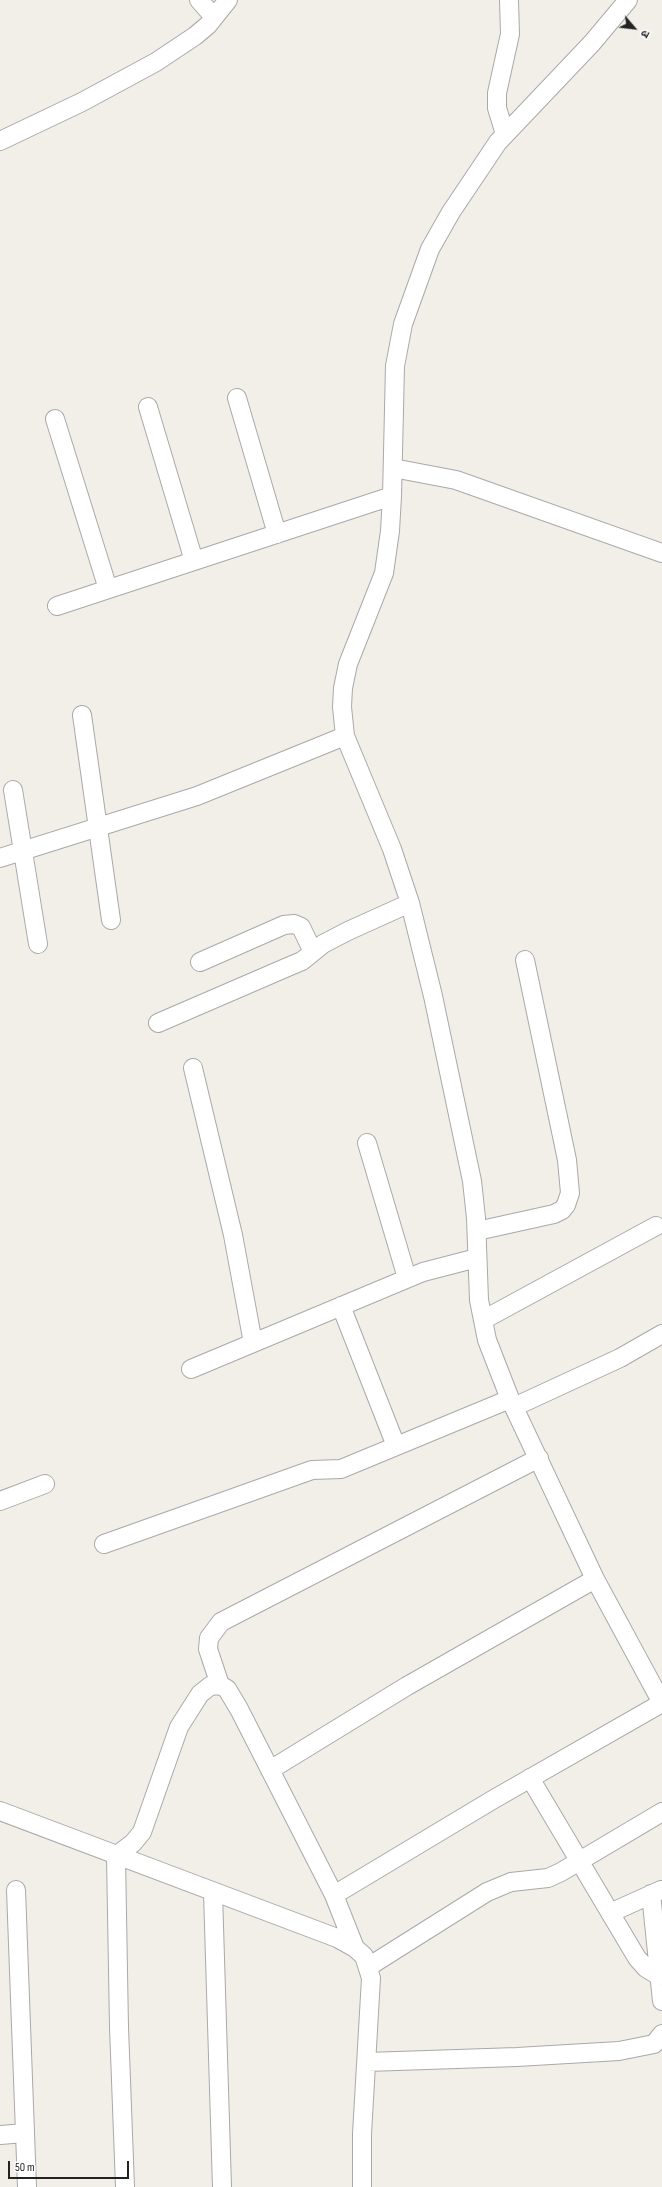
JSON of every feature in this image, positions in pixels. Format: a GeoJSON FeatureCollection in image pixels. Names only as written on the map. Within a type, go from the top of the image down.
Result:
{"type":"FeatureCollection","features":[{"type":"Feature","properties":{"kind":"street"},"geometry":{"type":"LineString","coordinates":[[199,0],[214,17]]}},
{"type":"Feature","properties":{"kind":"street"},"geometry":{"type":"LineString","coordinates":[[0,141],[82,102],[156,62],[195,36],[228,0]]}},
{"type":"Feature","properties":{"kind":"street"},"geometry":{"type":"LineString","coordinates":[[505,134],[497,108],[497,93],[510,34],[510,0]]}},
{"type":"Feature","properties":{"kind":"street"},"geometry":{"type":"LineString","coordinates":[[334,1895],[530,1778],[662,1703],[595,1579],[512,1403],[487,1340],[479,1300],[477,1231],[472,1181],[453,1085],[410,903],[392,850],[345,736],[342,707],[343,688],[348,664],[384,574],[390,532],[394,468],[396,366],[403,324],[415,286],[430,249],[451,212],[505,134],[592,43],[628,0]]}},
{"type":"Feature","properties":{"kind":"street"},"geometry":{"type":"LineString","coordinates":[[237,398],[276,534]]}},
{"type":"Feature","properties":{"kind":"street"},"geometry":{"type":"LineString","coordinates":[[148,407],[194,561]]}},
{"type":"Feature","properties":{"kind":"street"},"geometry":{"type":"LineString","coordinates":[[55,419],[108,589]]}},
{"type":"Feature","properties":{"kind":"street"},"geometry":{"type":"LineString","coordinates":[[394,468],[427,473],[462,482],[662,554]]}},
{"type":"Feature","properties":{"kind":"street"},"geometry":{"type":"LineString","coordinates":[[57,606],[392,496]]}},
{"type":"Feature","properties":{"kind":"street"},"geometry":{"type":"LineString","coordinates":[[82,714],[111,920]]}},
{"type":"Feature","properties":{"kind":"street"},"geometry":{"type":"LineString","coordinates":[[0,858],[98,829],[197,796],[345,736]]}},
{"type":"Feature","properties":{"kind":"street"},"geometry":{"type":"LineString","coordinates":[[13,790],[38,944]]}},
{"type":"Feature","properties":{"kind":"street"},"geometry":{"type":"LineString","coordinates":[[158,1023],[290,966],[348,931],[410,903]]}},
{"type":"Feature","properties":{"kind":"street"},"geometry":{"type":"LineString","coordinates":[[200,962],[284,925],[294,924],[301,927],[313,952]]}},
{"type":"Feature","properties":{"kind":"street"},"geometry":{"type":"LineString","coordinates":[[477,1231],[554,1214],[562,1210],[566,1205],[570,1193],[568,1160],[525,960]]}},
{"type":"Feature","properties":{"kind":"street"},"geometry":{"type":"LineString","coordinates":[[193,1068],[233,1235],[253,1343]]}},
{"type":"Feature","properties":{"kind":"street"},"geometry":{"type":"LineString","coordinates":[[367,1143],[407,1278]]}},
{"type":"Feature","properties":{"kind":"street"},"geometry":{"type":"LineString","coordinates":[[483,1320],[656,1226]]}},
{"type":"Feature","properties":{"kind":"street"},"geometry":{"type":"LineString","coordinates":[[191,1369],[407,1278],[423,1272],[477,1258]]}},
{"type":"Feature","properties":{"kind":"street"},"geometry":{"type":"LineString","coordinates":[[341,1306],[396,1446]]}},
{"type":"Feature","properties":{"kind":"street"},"geometry":{"type":"LineString","coordinates":[[104,1544],[312,1470],[341,1469],[396,1446],[512,1403],[620,1358],[662,1334]]}},
{"type":"Feature","properties":{"kind":"street"},"geometry":{"type":"LineString","coordinates":[[220,1685],[208,1650],[209,1638],[221,1622],[539,1458]]}},
{"type":"Feature","properties":{"kind":"street"},"geometry":{"type":"LineString","coordinates":[[0,1501],[45,1484]]}},
{"type":"Feature","properties":{"kind":"street"},"geometry":{"type":"LineString","coordinates":[[270,1770],[407,1686],[595,1579]]}},
{"type":"Feature","properties":{"kind":"street"},"geometry":{"type":"LineString","coordinates":[[116,1856],[133,1843],[142,1832],[163,1768],[179,1727],[189,1708],[200,1694],[210,1686],[220,1685],[227,1689],[239,1709],[334,1895],[355,1948]]}},
{"type":"Feature","properties":{"kind":"street"},"geometry":{"type":"LineString","coordinates":[[530,1778],[637,1958],[646,1968],[659,1976]]}},
{"type":"Feature","properties":{"kind":"street"},"geometry":{"type":"LineString","coordinates":[[0,1812],[213,1893],[337,1938],[355,1948],[364,1956],[371,1978],[362,2134],[362,2187]]}},
{"type":"Feature","properties":{"kind":"street"},"geometry":{"type":"LineString","coordinates":[[368,1967],[487,1892],[511,1882],[548,1878],[580,1861],[662,1812]]}},
{"type":"Feature","properties":{"kind":"street"},"geometry":{"type":"LineString","coordinates":[[116,1856],[118,2027],[125,2187]]}},
{"type":"Feature","properties":{"kind":"street"},"geometry":{"type":"LineString","coordinates":[[16,1890],[27,2187]]}},
{"type":"Feature","properties":{"kind":"street"},"geometry":{"type":"LineString","coordinates":[[610,1913],[657,1892],[659,1976],[662,2001]]}},
{"type":"Feature","properties":{"kind":"street"},"geometry":{"type":"LineString","coordinates":[[213,1893],[222,2187]]}},
{"type":"Feature","properties":{"kind":"street"},"geometry":{"type":"LineString","coordinates":[[367,2062],[517,2057],[619,2051],[659,2043]]}},
{"type":"Feature","properties":{"kind":"street"},"geometry":{"type":"LineString","coordinates":[[0,2135],[25,2133]]}}]}
